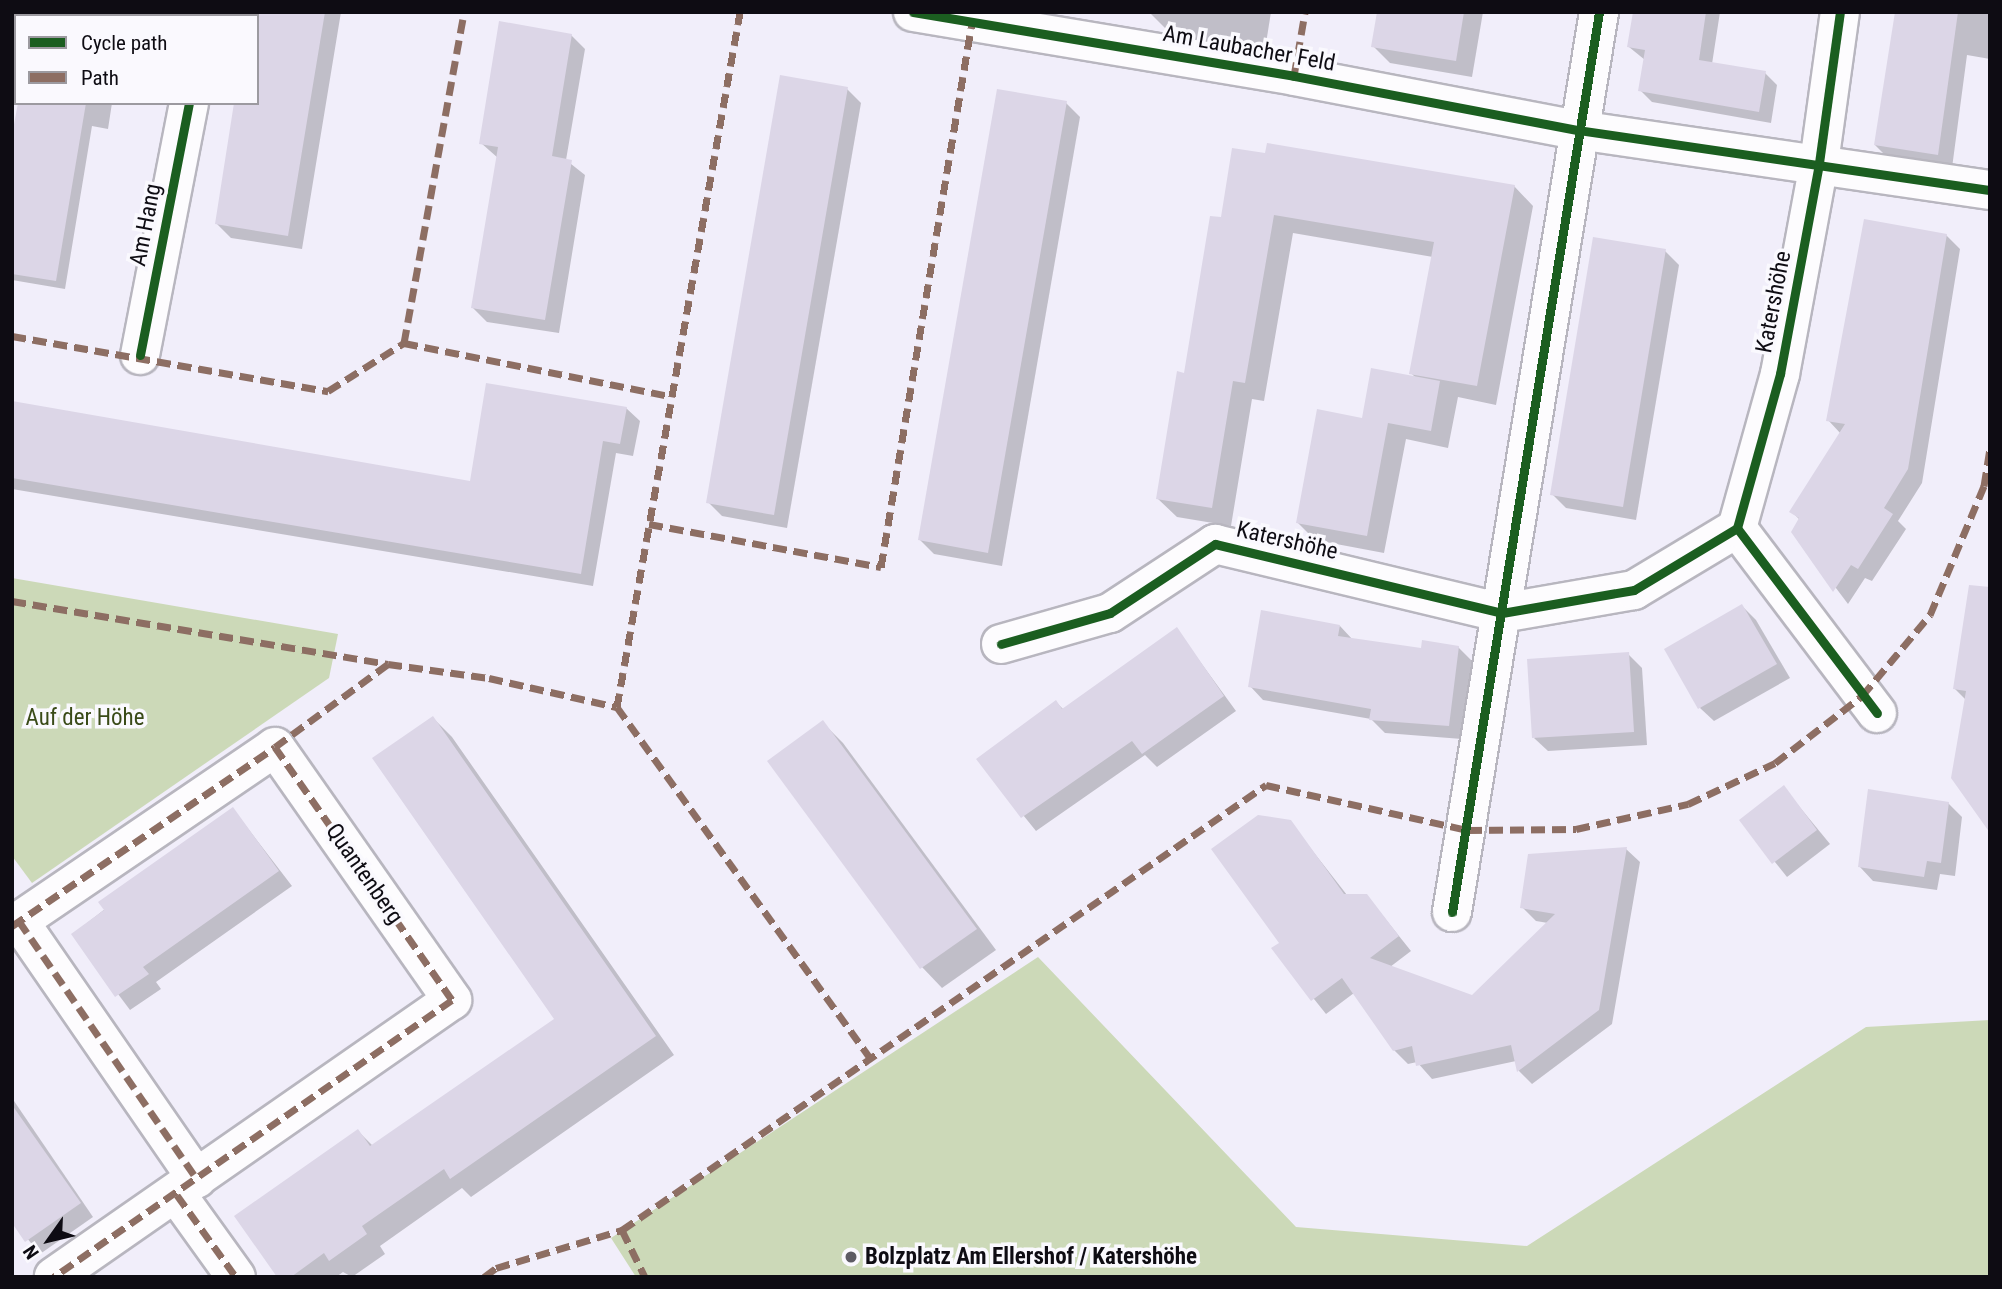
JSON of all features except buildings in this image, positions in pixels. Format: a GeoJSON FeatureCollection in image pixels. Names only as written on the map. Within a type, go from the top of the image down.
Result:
{"type":"FeatureCollection","features":[{"type":"Feature","properties":{"kind":"street","name":"Am Laubacher Feld"},"geometry":{"type":"LineString","coordinates":[[913,12],[1294,76],[1578,130],[1819,163]]}},
{"type":"Feature","properties":{"kind":"street"},"geometry":{"type":"LineString","coordinates":[[1452,912],[1599,12]]}},
{"type":"Feature","properties":{"kind":"street","name":"Katershöhe"},"geometry":{"type":"LineString","coordinates":[[1001,644],[1110,613],[1216,544],[1502,612],[1634,590],[1737,528],[1780,374],[1819,163],[1840,12]]}},
{"type":"Feature","properties":{"kind":"street","name":"Am Hang"},"geometry":{"type":"LineString","coordinates":[[140,355],[189,105]]}},
{"type":"Feature","properties":{"kind":"street"},"geometry":{"type":"LineString","coordinates":[[1819,163],[1990,190]]}},
{"type":"Feature","properties":{"kind":"street"},"geometry":{"type":"LineString","coordinates":[[1737,528],[1877,713]]}},
{"type":"Feature","properties":{"kind":"street","name":"Quantenberg"},"geometry":{"type":"LineString","coordinates":[[54,1277],[187,1187],[452,1000],[275,747],[16,924],[187,1187]]}},
{"type":"Feature","properties":{"kind":"street"},"geometry":{"type":"LineString","coordinates":[[187,1187],[236,1277]]}},
{"type":"Feature","properties":{"kind":"green space","name":"Auf der Höhe"},"geometry":{"type":"Polygon","coordinates":[[[12,578],[338,634],[329,678],[32,883],[12,856],[12,578]]]}},
{"type":"Feature","properties":{"kind":"green space"},"geometry":{"type":"Polygon","coordinates":[[[1038,957],[1296,1227],[1527,1246],[1866,1027],[1990,1020],[1990,1277],[636,1277],[611,1238],[1038,957]]]}},
{"type":"Feature","properties":{"kind":"marked path"},"geometry":{"type":"LineString","coordinates":[[404,343],[464,12]]}},
{"type":"Feature","properties":{"kind":"marked path"},"geometry":{"type":"LineString","coordinates":[[617,707],[740,12]]}},
{"type":"Feature","properties":{"kind":"marked path"},"geometry":{"type":"LineString","coordinates":[[1294,76],[1305,12]]}},
{"type":"Feature","properties":{"kind":"marked path"},"geometry":{"type":"LineString","coordinates":[[649,524],[881,567],[972,22]]}},
{"type":"Feature","properties":{"kind":"marked path"},"geometry":{"type":"LineString","coordinates":[[12,336],[328,391],[404,343],[669,396]]}},
{"type":"Feature","properties":{"kind":"marked path"},"geometry":{"type":"LineString","coordinates":[[484,1277],[496,1268],[622,1230],[1266,785],[1468,830],[1576,829],[1688,804],[1775,763],[1862,696],[1930,615],[1984,486],[1990,448]]}},
{"type":"Feature","properties":{"kind":"marked path"},"geometry":{"type":"LineString","coordinates":[[12,601],[388,664]]}},
{"type":"Feature","properties":{"kind":"marked path"},"geometry":{"type":"LineString","coordinates":[[275,747],[388,664],[489,678],[617,707],[869,1057]]}},
{"type":"Feature","properties":{"kind":"marked path"},"geometry":{"type":"LineString","coordinates":[[12,926],[275,747],[452,1000],[54,1277]]}},
{"type":"Feature","properties":{"kind":"marked path"},"geometry":{"type":"LineString","coordinates":[[19,921],[197,1179]]}},
{"type":"Feature","properties":{"kind":"marked path"},"geometry":{"type":"LineString","coordinates":[[177,1195],[236,1277]]}},
{"type":"Feature","properties":{"kind":"marked path"},"geometry":{"type":"LineString","coordinates":[[622,1230],[645,1277]]}},
{"type":"Feature","properties":{"kind":"cycle path"},"geometry":{"type":"LineString","coordinates":[[913,12],[1294,76],[1578,130],[1990,190]]}},
{"type":"Feature","properties":{"kind":"cycle path"},"geometry":{"type":"LineString","coordinates":[[1452,912],[1599,12]]}},
{"type":"Feature","properties":{"kind":"cycle path"},"geometry":{"type":"LineString","coordinates":[[1001,644],[1110,613],[1215,544],[1502,613],[1634,590],[1737,528],[1780,374],[1819,163],[1840,12]]}},
{"type":"Feature","properties":{"kind":"cycle path"},"geometry":{"type":"LineString","coordinates":[[140,355],[189,105]]}},
{"type":"Feature","properties":{"kind":"cycle path"},"geometry":{"type":"LineString","coordinates":[[1737,528],[1877,713]]}},
{"type":"Feature","properties":{"kind":"place","name":"Bolzplatz Am Ellershof / Katershöhe"},"geometry":{"type":"Point","coordinates":[851,1257]}}]}
